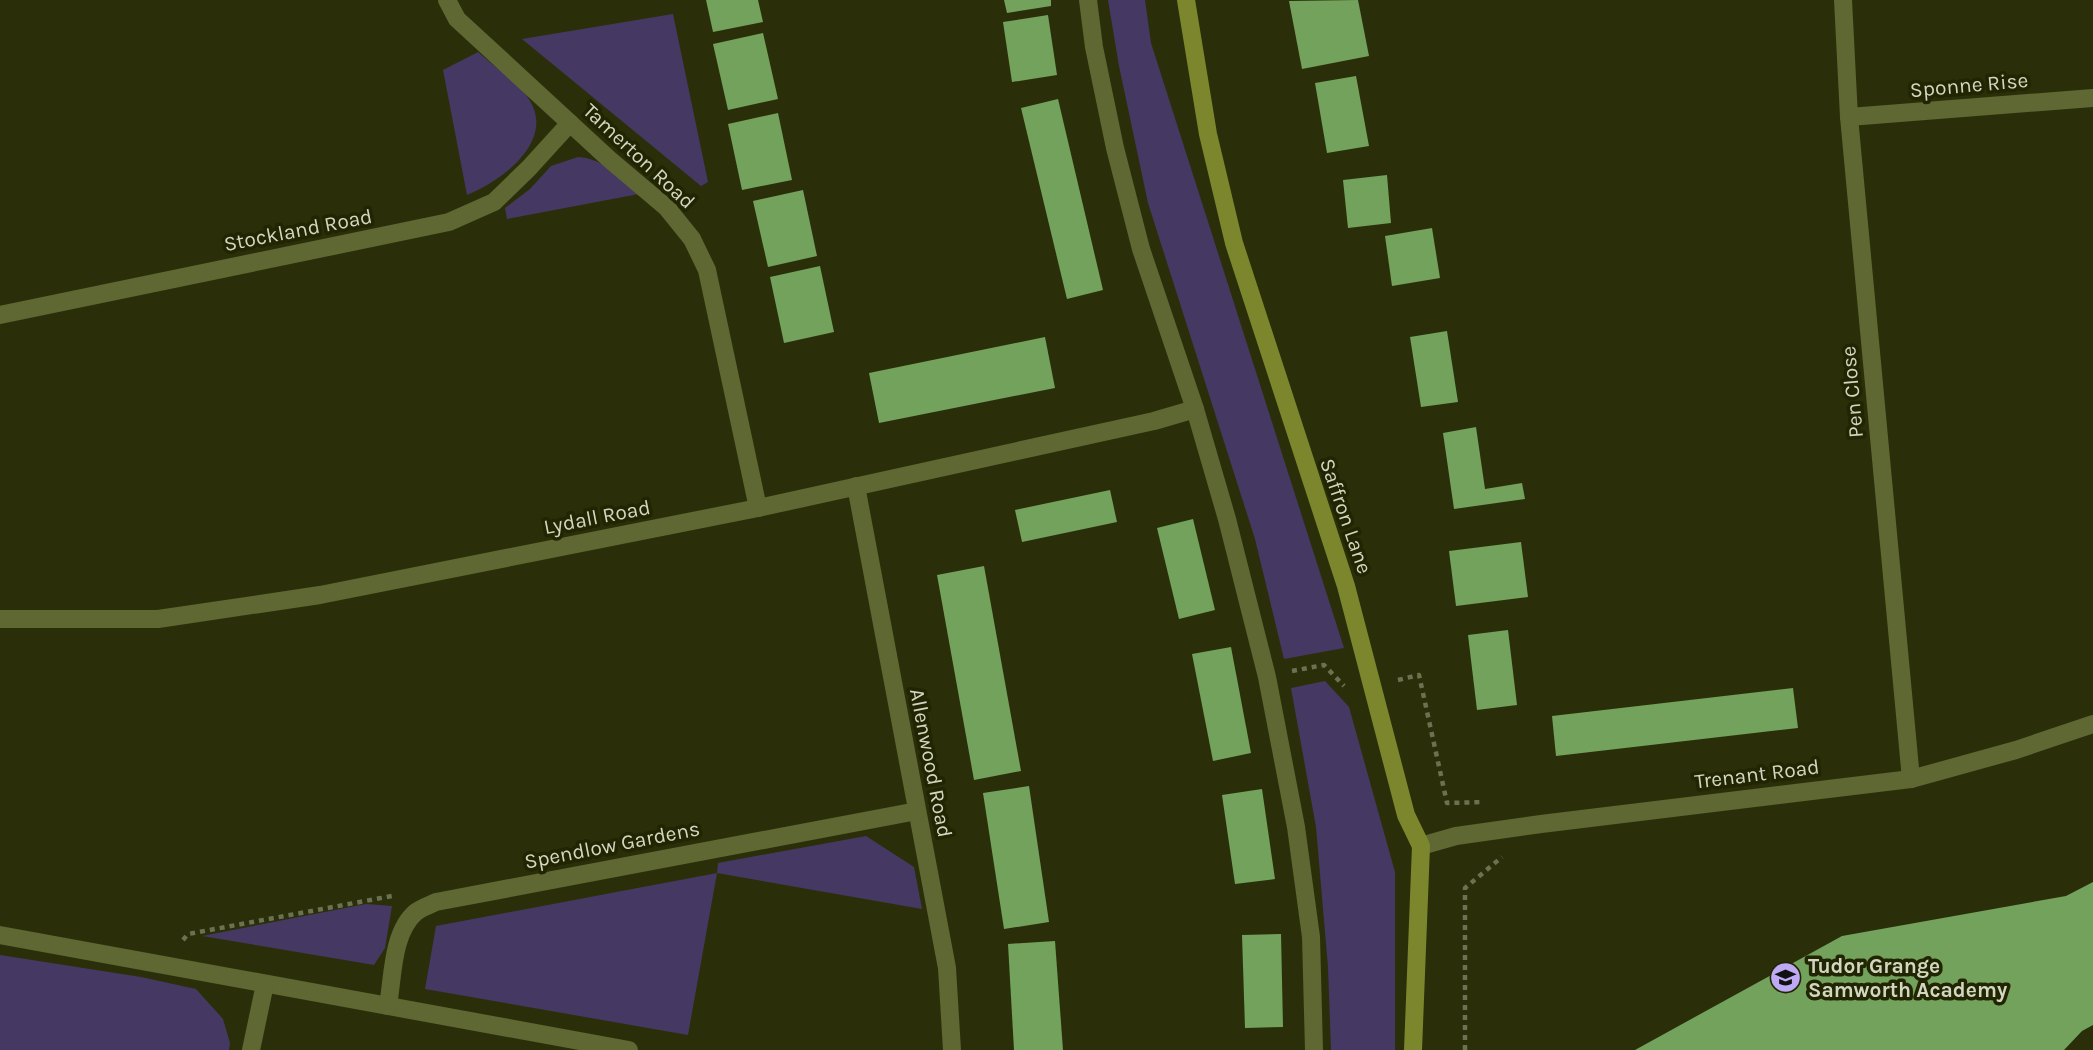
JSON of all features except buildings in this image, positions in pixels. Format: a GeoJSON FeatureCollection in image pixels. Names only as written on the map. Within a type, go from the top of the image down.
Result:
{"type":"FeatureCollection","features":[{"type":"Feature","properties":{"kind":"main road","name":"Saffron Lane"},"geometry":{"type":"LineString","coordinates":[[1186,0],[1208,134],[1234,243],[1346,586],[1406,815],[1421,846],[1413,1050]]}},
{"type":"Feature","properties":{"kind":"street","name":"Tamerton Road"},"geometry":{"type":"LineString","coordinates":[[447,0],[457,19],[667,208],[692,239],[707,270],[758,509]]}},
{"type":"Feature","properties":{"kind":"street"},"geometry":{"type":"LineString","coordinates":[[1088,0],[1094,47],[1115,148],[1138,237],[1195,409],[1227,519],[1267,677],[1296,827],[1311,937],[1314,1050]]}},
{"type":"Feature","properties":{"kind":"street","name":"Pen Close"},"geometry":{"type":"LineString","coordinates":[[1843,0],[1849,117],[1911,779]]}},
{"type":"Feature","properties":{"kind":"street","name":"Sponne Rise"},"geometry":{"type":"LineString","coordinates":[[1849,117],[2093,98]]}},
{"type":"Feature","properties":{"kind":"street","name":"Stockland Road"},"geometry":{"type":"LineString","coordinates":[[0,315],[449,222],[494,202],[570,123]]}},
{"type":"Feature","properties":{"kind":"street","name":"Lydall Road"},"geometry":{"type":"LineString","coordinates":[[0,619],[158,619],[320,596],[758,509],[1154,421],[1195,409]]}},
{"type":"Feature","properties":{"kind":"street","name":"Allenwood Road"},"geometry":{"type":"LineString","coordinates":[[856,486],[947,968],[952,1050]]}},
{"type":"Feature","properties":{"kind":"street","name":"Trenant Road"},"geometry":{"type":"LineString","coordinates":[[1421,846],[1456,836],[1529,825],[1911,779],[2016,750],[2093,724]]}},
{"type":"Feature","properties":{"kind":"street","name":"Spendlow Gardens"},"geometry":{"type":"LineString","coordinates":[[388,1006],[398,942],[405,925],[416,911],[436,902],[917,811]]}},
{"type":"Feature","properties":{"kind":"street"},"geometry":{"type":"LineString","coordinates":[[0,935],[629,1050]]}},
{"type":"Feature","properties":{"kind":"street"},"geometry":{"type":"LineString","coordinates":[[251,1050],[265,984]]}},
{"type":"Feature","properties":{"kind":"path"},"geometry":{"type":"LineString","coordinates":[[1267,677],[1324,665],[1349,691],[1419,675],[1447,803],[1486,802]]}},
{"type":"Feature","properties":{"kind":"path"},"geometry":{"type":"LineString","coordinates":[[1465,1050],[1465,888],[1510,850]]}},
{"type":"Feature","properties":{"kind":"path"},"geometry":{"type":"LineString","coordinates":[[160,964],[188,934],[414,892],[436,902]]}},
{"type":"Feature","properties":{"kind":"shaded area"},"geometry":{"type":"Polygon","coordinates":[[[1108,0],[1145,0],[1151,43],[1344,648],[1284,659],[1255,539],[1148,203],[1108,0]]]}},
{"type":"Feature","properties":{"kind":"shaded area"},"geometry":{"type":"Polygon","coordinates":[[[673,14],[708,182],[701,186],[522,39],[673,14]]]}},
{"type":"Feature","properties":{"kind":"shaded area"},"geometry":{"type":"Polygon","coordinates":[[[478,52],[526,95],[535,111],[536,127],[532,142],[510,169],[496,180],[467,195],[443,70],[478,52]]]}},
{"type":"Feature","properties":{"kind":"shaded area"},"geometry":{"type":"Polygon","coordinates":[[[578,157],[603,165],[639,194],[507,219],[505,208],[530,189],[551,166],[578,157]]]}},
{"type":"Feature","properties":{"kind":"shaded area"},"geometry":{"type":"Polygon","coordinates":[[[1325,681],[1349,707],[1395,872],[1395,1050],[1331,1050],[1328,967],[1316,827],[1291,688],[1325,681]]]}},
{"type":"Feature","properties":{"kind":"shaded area"},"geometry":{"type":"Polygon","coordinates":[[[866,836],[914,867],[922,909],[717,873],[718,863],[866,836]]]}},
{"type":"Feature","properties":{"kind":"shaded area"},"geometry":{"type":"Polygon","coordinates":[[[717,873],[688,1035],[425,989],[436,926],[717,873]]]}},
{"type":"Feature","properties":{"kind":"shaded area"},"geometry":{"type":"Polygon","coordinates":[[[366,904],[392,906],[385,948],[374,965],[202,936],[366,904]]]}},
{"type":"Feature","properties":{"kind":"shaded area"},"geometry":{"type":"Polygon","coordinates":[[[0,955],[141,977],[196,989],[223,1019],[230,1043],[229,1050],[0,1050],[0,955]]]}},
{"type":"Feature","properties":{"kind":"place","name":"Tudor Grange Samworth Academy"},"geometry":{"type":"Point","coordinates":[1785,978]}}]}
